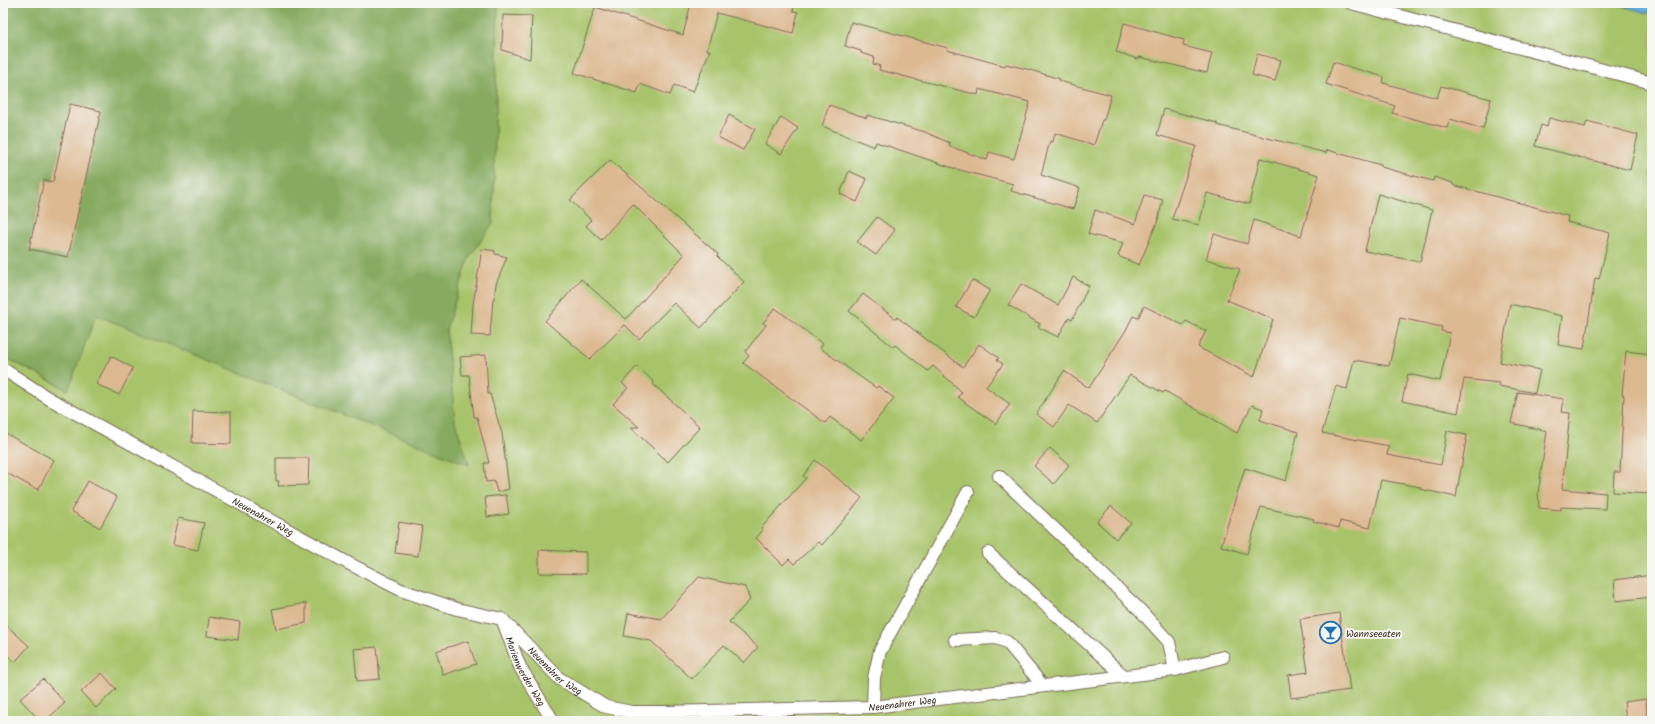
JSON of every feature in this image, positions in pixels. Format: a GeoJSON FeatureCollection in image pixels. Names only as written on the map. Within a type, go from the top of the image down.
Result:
{"type":"FeatureCollection","features":[{"type":"Feature","properties":{"kind":"lane"},"geometry":{"type":"LineString","coordinates":[[1352,3],[1652,83]]}},
{"type":"Feature","properties":{"kind":"lane","name":"Neuenahrer Weg"},"geometry":{"type":"LineString","coordinates":[[3,369],[48,398],[348,564],[401,590],[457,609],[502,619],[560,679],[606,707],[632,712],[873,707],[1175,670],[1223,657]]}},
{"type":"Feature","properties":{"kind":"lane"},"geometry":{"type":"LineString","coordinates":[[999,476],[1145,615],[1169,642],[1175,670]]}},
{"type":"Feature","properties":{"kind":"lane"},"geometry":{"type":"LineString","coordinates":[[873,707],[874,678],[880,651],[968,492]]}},
{"type":"Feature","properties":{"kind":"lane"},"geometry":{"type":"LineString","coordinates":[[988,553],[1124,676]]}},
{"type":"Feature","properties":{"kind":"lane","name":"Marienwerder Weg"},"geometry":{"type":"LineString","coordinates":[[502,619],[520,667],[553,721]]}},
{"type":"Feature","properties":{"kind":"lane"},"geometry":{"type":"LineString","coordinates":[[955,640],[996,638],[1007,642],[1043,686]]}},
{"type":"Feature","properties":{"kind":"green space"},"geometry":{"type":"Polygon","coordinates":[[[3,3],[498,3],[493,223],[469,258],[446,329],[455,422],[469,465],[96,315],[68,390],[3,356],[3,3]]]}},
{"type":"Feature","properties":{"kind":"green space"},"geometry":{"type":"Polygon","coordinates":[[[498,3],[1610,3],[1652,14],[1652,721],[3,721],[3,356],[68,390],[7,265],[292,394],[469,464],[455,422],[446,329],[469,258],[493,223],[498,3]]]}},
{"type":"Feature","properties":{"kind":"water"},"geometry":{"type":"Polygon","coordinates":[[[1610,3],[1652,3],[1652,14],[1610,3]]]}},
{"type":"Feature","properties":{"kind":"building"},"geometry":{"type":"Polygon","coordinates":[[[691,3],[782,3],[794,6],[793,11],[798,12],[793,33],[717,13],[707,50],[710,50],[693,92],[674,85],[670,95],[640,84],[637,93],[574,73],[595,7],[683,35],[691,3]]]}},
{"type":"Feature","properties":{"kind":"building"},"geometry":{"type":"Polygon","coordinates":[[[503,15],[532,16],[530,59],[502,50],[503,15]]]}},
{"type":"Feature","properties":{"kind":"building"},"geometry":{"type":"Polygon","coordinates":[[[851,22],[948,48],[947,50],[1005,66],[1006,64],[1027,69],[1060,79],[1059,81],[1111,95],[1104,120],[1102,120],[1094,145],[1055,133],[1053,142],[1050,141],[1041,175],[1080,188],[1073,209],[1011,191],[1013,184],[956,169],[876,142],[874,147],[822,126],[829,105],[867,118],[867,115],[925,132],[950,143],[949,146],[987,160],[989,152],[1014,159],[1030,102],[979,89],[978,95],[879,70],[880,66],[873,64],[874,57],[845,46],[851,22]]]}},
{"type":"Feature","properties":{"kind":"building"},"geometry":{"type":"Polygon","coordinates":[[[1124,23],[1184,40],[1183,46],[1212,53],[1207,73],[1139,57],[1138,59],[1116,52],[1124,23]]]}},
{"type":"Feature","properties":{"kind":"building"},"geometry":{"type":"Polygon","coordinates":[[[1257,54],[1281,60],[1275,81],[1252,75],[1257,54]]]}},
{"type":"Feature","properties":{"kind":"building"},"geometry":{"type":"Polygon","coordinates":[[[1333,62],[1384,77],[1383,83],[1437,98],[1441,86],[1491,99],[1483,129],[1450,119],[1447,128],[1392,113],[1395,106],[1326,84],[1333,62]]]}},
{"type":"Feature","properties":{"kind":"building"},"geometry":{"type":"Polygon","coordinates":[[[70,104],[101,111],[68,257],[29,249],[44,180],[53,182],[70,104]]]}},
{"type":"Feature","properties":{"kind":"building"},"geometry":{"type":"Polygon","coordinates":[[[1164,109],[1217,123],[1217,125],[1326,153],[1327,150],[1433,181],[1434,177],[1453,183],[1453,185],[1568,216],[1567,222],[1610,233],[1599,279],[1595,278],[1584,349],[1558,345],[1562,316],[1510,304],[1500,362],[1540,370],[1535,393],[1499,386],[1499,383],[1464,379],[1458,413],[1402,401],[1408,374],[1440,381],[1450,333],[1441,331],[1442,327],[1400,318],[1389,366],[1354,360],[1347,389],[1336,386],[1322,433],[1389,446],[1387,455],[1441,465],[1447,431],[1467,435],[1456,497],[1420,489],[1420,487],[1381,480],[1370,528],[1340,521],[1339,528],[1313,521],[1314,519],[1261,507],[1247,554],[1221,546],[1245,468],[1286,481],[1298,432],[1260,420],[1263,409],[1252,405],[1237,433],[1165,391],[1163,393],[1130,375],[1097,423],[1069,405],[1054,427],[1036,414],[1064,371],[1089,388],[1126,330],[1133,316],[1138,318],[1144,306],[1183,325],[1186,321],[1206,331],[1198,347],[1254,377],[1273,319],[1227,300],[1240,269],[1206,259],[1214,234],[1247,244],[1254,220],[1301,236],[1319,175],[1260,158],[1249,204],[1207,193],[1199,225],[1172,219],[1196,146],[1157,135],[1164,109]],[[1378,194],[1365,251],[1420,262],[1432,210],[1378,194]]]}},
{"type":"Feature","properties":{"kind":"building"},"geometry":{"type":"Polygon","coordinates":[[[729,115],[755,129],[743,150],[718,137],[729,115]]]}},
{"type":"Feature","properties":{"kind":"building"},"geometry":{"type":"Polygon","coordinates":[[[781,117],[798,128],[781,154],[765,144],[781,117]]]}},
{"type":"Feature","properties":{"kind":"building"},"geometry":{"type":"Polygon","coordinates":[[[1549,118],[1585,127],[1587,121],[1638,135],[1630,170],[1535,146],[1541,125],[1547,127],[1549,118]]]}},
{"type":"Feature","properties":{"kind":"building"},"geometry":{"type":"Polygon","coordinates":[[[610,160],[718,254],[717,256],[744,282],[701,328],[674,303],[639,339],[625,325],[590,359],[545,321],[581,279],[626,319],[684,255],[633,204],[601,240],[586,226],[591,220],[570,200],[610,160]]]}},
{"type":"Feature","properties":{"kind":"building"},"geometry":{"type":"Polygon","coordinates":[[[849,171],[867,179],[857,202],[840,194],[849,171]]]}},
{"type":"Feature","properties":{"kind":"building"},"geometry":{"type":"Polygon","coordinates":[[[1144,195],[1163,200],[1158,220],[1139,265],[1118,256],[1123,243],[1088,234],[1095,210],[1135,224],[1144,195]]]}},
{"type":"Feature","properties":{"kind":"building"},"geometry":{"type":"Polygon","coordinates":[[[877,217],[895,230],[876,255],[857,242],[877,217]]]}},
{"type":"Feature","properties":{"kind":"building"},"geometry":{"type":"Polygon","coordinates":[[[482,249],[495,251],[495,254],[507,257],[496,284],[493,299],[490,336],[471,335],[473,304],[482,249]]]}},
{"type":"Feature","properties":{"kind":"building"},"geometry":{"type":"Polygon","coordinates":[[[1073,277],[1089,286],[1072,320],[1069,318],[1058,337],[1038,327],[1040,324],[1008,305],[1021,284],[1058,305],[1073,277]]]}},
{"type":"Feature","properties":{"kind":"building"},"geometry":{"type":"Polygon","coordinates":[[[972,280],[990,290],[974,317],[956,307],[972,280]]]}},
{"type":"Feature","properties":{"kind":"building"},"geometry":{"type":"Polygon","coordinates":[[[863,294],[896,319],[897,317],[963,367],[979,344],[999,358],[997,360],[1003,364],[986,387],[1010,404],[996,424],[958,397],[962,392],[933,366],[928,371],[895,345],[893,347],[849,311],[863,294]]]}},
{"type":"Feature","properties":{"kind":"building"},"geometry":{"type":"Polygon","coordinates":[[[775,308],[823,344],[820,348],[876,388],[878,386],[894,398],[861,440],[830,417],[825,423],[743,363],[749,356],[745,352],[766,325],[763,323],[775,308]]]}},
{"type":"Feature","properties":{"kind":"building"},"geometry":{"type":"Polygon","coordinates":[[[1626,351],[1652,354],[1652,494],[1613,492],[1614,472],[1620,472],[1624,395],[1622,395],[1626,351]]]}},
{"type":"Feature","properties":{"kind":"building"},"geometry":{"type":"Polygon","coordinates":[[[486,355],[488,394],[490,394],[502,434],[509,489],[497,492],[494,481],[486,482],[484,463],[489,463],[477,417],[474,417],[469,375],[462,375],[460,357],[486,355]]]}},
{"type":"Feature","properties":{"kind":"building"},"geometry":{"type":"Polygon","coordinates":[[[111,356],[133,368],[119,395],[96,384],[111,356]]]}},
{"type":"Feature","properties":{"kind":"building"},"geometry":{"type":"Polygon","coordinates":[[[637,366],[654,382],[653,384],[700,427],[668,462],[630,427],[639,427],[613,404],[628,388],[622,383],[637,366]]]}},
{"type":"Feature","properties":{"kind":"building"},"geometry":{"type":"Polygon","coordinates":[[[1518,392],[1564,399],[1562,412],[1570,413],[1562,489],[1606,493],[1605,509],[1561,507],[1561,510],[1539,508],[1538,493],[1547,431],[1511,423],[1518,392]]]}},
{"type":"Feature","properties":{"kind":"building"},"geometry":{"type":"Polygon","coordinates":[[[193,411],[231,412],[231,444],[192,443],[193,411]]]}},
{"type":"Feature","properties":{"kind":"building"},"geometry":{"type":"Polygon","coordinates":[[[3,432],[54,460],[38,490],[3,471],[3,432]]]}},
{"type":"Feature","properties":{"kind":"building"},"geometry":{"type":"Polygon","coordinates":[[[1050,448],[1069,465],[1054,484],[1034,466],[1050,448]]]}},
{"type":"Feature","properties":{"kind":"building"},"geometry":{"type":"Polygon","coordinates":[[[276,458],[309,458],[308,485],[278,486],[279,481],[276,481],[276,458]]]}},
{"type":"Feature","properties":{"kind":"building"},"geometry":{"type":"Polygon","coordinates":[[[815,460],[862,498],[822,545],[818,542],[794,564],[789,559],[783,565],[756,538],[763,530],[761,528],[806,478],[803,476],[815,460]]]}},
{"type":"Feature","properties":{"kind":"building"},"geometry":{"type":"Polygon","coordinates":[[[88,481],[117,497],[100,528],[71,511],[88,481]]]}},
{"type":"Feature","properties":{"kind":"building"},"geometry":{"type":"Polygon","coordinates":[[[506,495],[509,514],[487,517],[485,497],[506,495]]]}},
{"type":"Feature","properties":{"kind":"building"},"geometry":{"type":"Polygon","coordinates":[[[1111,506],[1131,523],[1116,539],[1097,522],[1111,506]]]}},
{"type":"Feature","properties":{"kind":"building"},"geometry":{"type":"Polygon","coordinates":[[[178,518],[204,523],[198,550],[172,545],[178,518]]]}},
{"type":"Feature","properties":{"kind":"building"},"geometry":{"type":"Polygon","coordinates":[[[399,522],[422,526],[418,556],[395,553],[399,522]]]}},
{"type":"Feature","properties":{"kind":"building"},"geometry":{"type":"Polygon","coordinates":[[[539,550],[586,552],[586,574],[539,573],[539,550]]]}},
{"type":"Feature","properties":{"kind":"building"},"geometry":{"type":"Polygon","coordinates":[[[1652,575],[1652,597],[1616,601],[1614,580],[1652,575]]]}},
{"type":"Feature","properties":{"kind":"building"},"geometry":{"type":"Polygon","coordinates":[[[699,577],[745,587],[750,600],[729,622],[758,647],[744,663],[724,645],[692,679],[651,641],[624,636],[628,613],[661,619],[699,577]]]}},
{"type":"Feature","properties":{"kind":"building"},"geometry":{"type":"Polygon","coordinates":[[[306,603],[306,623],[276,629],[272,609],[306,603]]]}},
{"type":"Feature","properties":{"kind":"building"},"geometry":{"type":"Polygon","coordinates":[[[1339,613],[1350,690],[1291,698],[1288,675],[1308,672],[1300,619],[1339,613]]]}},
{"type":"Feature","properties":{"kind":"building"},"geometry":{"type":"Polygon","coordinates":[[[209,617],[240,622],[238,640],[207,636],[209,617]]]}},
{"type":"Feature","properties":{"kind":"building"},"geometry":{"type":"Polygon","coordinates":[[[3,622],[29,646],[15,662],[3,652],[3,622]]]}},
{"type":"Feature","properties":{"kind":"building"},"geometry":{"type":"Polygon","coordinates":[[[468,641],[476,664],[443,675],[436,651],[468,641]]]}},
{"type":"Feature","properties":{"kind":"building"},"geometry":{"type":"Polygon","coordinates":[[[377,647],[380,679],[357,681],[354,649],[377,647]]]}},
{"type":"Feature","properties":{"kind":"building"},"geometry":{"type":"Polygon","coordinates":[[[102,673],[116,689],[96,708],[81,692],[102,673]]]}},
{"type":"Feature","properties":{"kind":"building"},"geometry":{"type":"Polygon","coordinates":[[[43,679],[65,703],[45,721],[40,721],[20,699],[43,679]]]}},
{"type":"Feature","properties":{"kind":"building"},"geometry":{"type":"Polygon","coordinates":[[[1646,699],[1647,718],[1626,720],[1624,702],[1646,699]]]}},
{"type":"Feature","properties":{"kind":"place","name":"Wannseeaten"},"geometry":{"type":"Point","coordinates":[1331,633]}}]}
